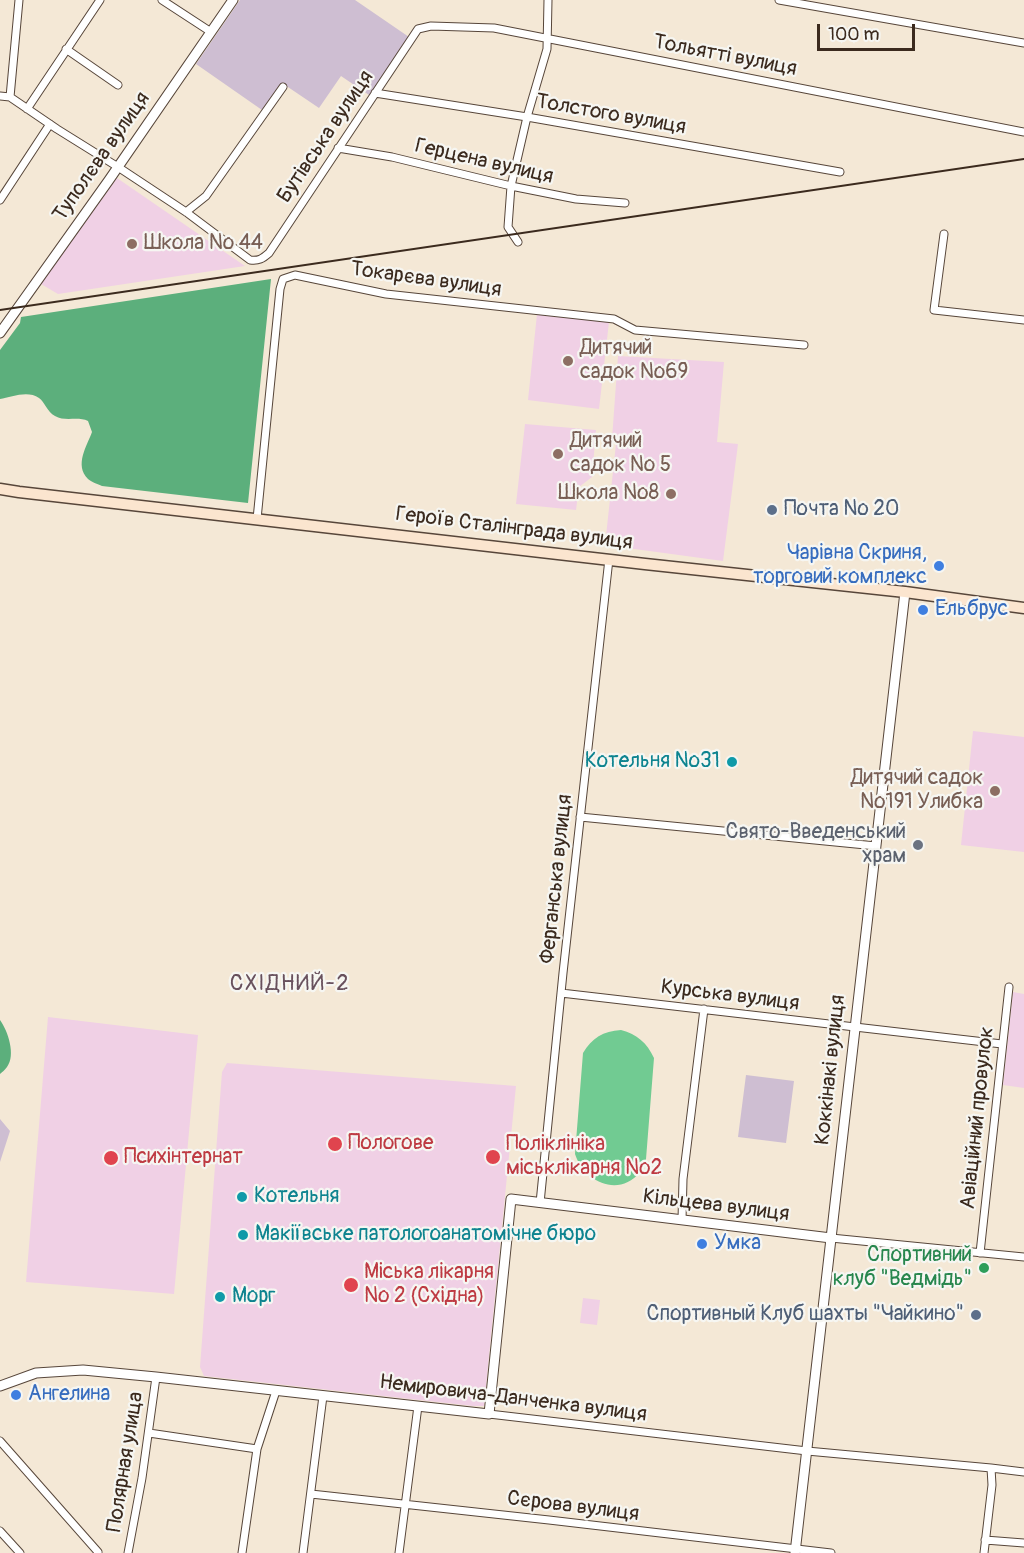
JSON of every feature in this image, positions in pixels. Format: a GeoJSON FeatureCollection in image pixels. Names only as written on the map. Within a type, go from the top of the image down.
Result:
{"type":"FeatureCollection","features":[{"type":"Feature","properties":{"kind":"main road","name":"Героїв Сталінграда вулиця"},"geometry":{"type":"LineString","coordinates":[[0,489],[905,592],[1024,608]]}},
{"type":"Feature","properties":{"kind":"street"},"geometry":{"type":"LineString","coordinates":[[10,97],[19,0]]}},
{"type":"Feature","properties":{"kind":"street"},"geometry":{"type":"LineString","coordinates":[[27,108],[100,0]]}},
{"type":"Feature","properties":{"kind":"street"},"geometry":{"type":"LineString","coordinates":[[162,0],[211,32]]}},
{"type":"Feature","properties":{"kind":"street","name":"Туполєва вулиця"},"geometry":{"type":"LineString","coordinates":[[0,333],[233,0]]}},
{"type":"Feature","properties":{"kind":"street"},"geometry":{"type":"LineString","coordinates":[[519,242],[508,227],[511,186],[527,117],[547,50],[548,0]]}},
{"type":"Feature","properties":{"kind":"street"},"geometry":{"type":"LineString","coordinates":[[779,0],[1024,43]]}},
{"type":"Feature","properties":{"kind":"street","name":"Тольятті вулиця"},"geometry":{"type":"LineString","coordinates":[[418,29],[431,26],[494,28],[1024,132]]}},
{"type":"Feature","properties":{"kind":"street","name":"Бутівська вулиця"},"geometry":{"type":"LineString","coordinates":[[186,212],[250,260],[259,260],[268,253],[418,29]]}},
{"type":"Feature","properties":{"kind":"street"},"geometry":{"type":"LineString","coordinates":[[66,49],[118,85]]}},
{"type":"Feature","properties":{"kind":"street"},"geometry":{"type":"LineString","coordinates":[[0,96],[10,97],[186,212],[206,196],[283,87]]}},
{"type":"Feature","properties":{"kind":"street","name":"Толстого вулиця"},"geometry":{"type":"LineString","coordinates":[[375,93],[840,172]]}},
{"type":"Feature","properties":{"kind":"street"},"geometry":{"type":"LineString","coordinates":[[0,200],[50,124]]}},
{"type":"Feature","properties":{"kind":"street","name":"Герцена вулиця"},"geometry":{"type":"LineString","coordinates":[[338,148],[392,157],[576,199],[625,203]]}},
{"type":"Feature","properties":{"kind":"street"},"geometry":{"type":"LineString","coordinates":[[944,234],[934,310],[1024,320]]}},
{"type":"Feature","properties":{"kind":"street","name":"Токарєва вулиця"},"geometry":{"type":"LineString","coordinates":[[257,519],[280,289],[283,279],[288,276],[295,275],[386,294],[614,319],[635,330],[804,345]]}},
{"type":"Feature","properties":{"kind":"street","name":"Ферганська вулиця"},"geometry":{"type":"LineString","coordinates":[[540,1203],[609,560]]}},
{"type":"Feature","properties":{"kind":"street","name":"Коккінакі вулиця"},"geometry":{"type":"LineString","coordinates":[[795,1551],[905,592]]}},
{"type":"Feature","properties":{"kind":"street"},"geometry":{"type":"LineString","coordinates":[[580,817],[876,846]]}},
{"type":"Feature","properties":{"kind":"street","name":"Авіаційний провулок"},"geometry":{"type":"LineString","coordinates":[[980,1252],[1009,987]]}},
{"type":"Feature","properties":{"kind":"street","name":"Курська вулиця"},"geometry":{"type":"LineString","coordinates":[[561,993],[1002,1044]]}},
{"type":"Feature","properties":{"kind":"street"},"geometry":{"type":"LineString","coordinates":[[682,1220],[683,1179],[705,1009]]}},
{"type":"Feature","properties":{"kind":"street","name":"Кільцева вулиця"},"geometry":{"type":"LineString","coordinates":[[489,1414],[512,1199],[831,1238],[1024,1257]]}},
{"type":"Feature","properties":{"kind":"street","name":"Немировича-Данченка вулиця"},"geometry":{"type":"LineString","coordinates":[[0,1386],[36,1373],[83,1370],[807,1451],[1024,1472]]}},
{"type":"Feature","properties":{"kind":"street","name":"Полярная улица"},"geometry":{"type":"LineString","coordinates":[[128,1553],[142,1478],[156,1377]]}},
{"type":"Feature","properties":{"kind":"street"},"geometry":{"type":"LineString","coordinates":[[242,1553],[257,1449],[276,1391]]}},
{"type":"Feature","properties":{"kind":"street"},"geometry":{"type":"LineString","coordinates":[[303,1553],[324,1396]]}},
{"type":"Feature","properties":{"kind":"street"},"geometry":{"type":"LineString","coordinates":[[399,1553],[417,1406]]}},
{"type":"Feature","properties":{"kind":"street"},"geometry":{"type":"LineString","coordinates":[[148,1433],[257,1449]]}},
{"type":"Feature","properties":{"kind":"street"},"geometry":{"type":"LineString","coordinates":[[0,1441],[98,1552]]}},
{"type":"Feature","properties":{"kind":"street"},"geometry":{"type":"LineString","coordinates":[[984,1553],[992,1485],[991,1468]]}},
{"type":"Feature","properties":{"kind":"street","name":"Сєрова вулиця"},"geometry":{"type":"LineString","coordinates":[[311,1494],[549,1520],[795,1551],[831,1553]]}},
{"type":"Feature","properties":{"kind":"street"},"geometry":{"type":"LineString","coordinates":[[0,1531],[20,1553]]}},
{"type":"Feature","properties":{"kind":"street"},"geometry":{"type":"LineString","coordinates":[[985,1540],[1024,1543]]}},
{"type":"Feature","properties":{"kind":"shaded area"},"geometry":{"type":"Polygon","coordinates":[[[240,0],[355,0],[409,37],[369,95],[341,76],[319,108],[282,83],[262,110],[196,64],[240,0]]]}},
{"type":"Feature","properties":{"kind":"shaded area","name":"Школа № 44"},"geometry":{"type":"Polygon","coordinates":[[[117,178],[245,266],[58,294],[41,284],[117,178]]]}},
{"type":"Feature","properties":{"kind":"shaded area","name":"Дитячий садок №69"},"geometry":{"type":"Polygon","coordinates":[[[537,314],[609,322],[599,409],[528,400],[537,314]]]}},
{"type":"Feature","properties":{"kind":"shaded area","name":"Школа №8"},"geometry":{"type":"Polygon","coordinates":[[[618,356],[724,362],[717,442],[738,444],[723,561],[605,545],[616,444],[612,439],[618,356]]]}},
{"type":"Feature","properties":{"kind":"shaded area","name":"Дитячий садок № 5"},"geometry":{"type":"Polygon","coordinates":[[[525,424],[596,430],[592,477],[579,487],[576,510],[516,504],[525,424]]]}},
{"type":"Feature","properties":{"kind":"shaded area","name":"Дитячий садок №191 Улибка"},"geometry":{"type":"Polygon","coordinates":[[[973,731],[1024,737],[1024,852],[961,845],[973,731]]]}},
{"type":"Feature","properties":{"kind":"shaded area"},"geometry":{"type":"Polygon","coordinates":[[[1013,992],[1024,994],[1024,1088],[1003,1085],[1013,992]]]}},
{"type":"Feature","properties":{"kind":"shaded area","name":"Психінтернат"},"geometry":{"type":"Polygon","coordinates":[[[48,1017],[198,1035],[174,1294],[26,1282],[48,1017]]]}},
{"type":"Feature","properties":{"kind":"shaded area","name":"Міська лікарня № 2 (Східна)"},"geometry":{"type":"Polygon","coordinates":[[[227,1063],[516,1086],[484,1406],[204,1376],[200,1367],[222,1072],[227,1063]]]}},
{"type":"Feature","properties":{"kind":"shaded area"},"geometry":{"type":"Polygon","coordinates":[[[746,1075],[794,1081],[786,1143],[738,1137],[746,1075]]]}},
{"type":"Feature","properties":{"kind":"shaded area"},"geometry":{"type":"Polygon","coordinates":[[[0,1119],[10,1131],[0,1162],[0,1119]]]}},
{"type":"Feature","properties":{"kind":"shaded area"},"geometry":{"type":"Polygon","coordinates":[[[583,1298],[600,1300],[597,1325],[580,1323],[583,1298]]]}},
{"type":"Feature","properties":{"kind":"green space"},"geometry":{"type":"Polygon","coordinates":[[[271,279],[248,503],[102,486],[88,479],[82,468],[83,455],[92,432],[88,421],[55,416],[41,400],[30,394],[0,399],[0,350],[20,323],[21,317],[271,279]]]}},
{"type":"Feature","properties":{"kind":"green space"},"geometry":{"type":"Polygon","coordinates":[[[0,1020],[6,1030],[11,1056],[10,1062],[0,1074],[0,1020]]]}},
{"type":"Feature","properties":{"kind":"green space"},"geometry":{"type":"Polygon","coordinates":[[[621,1030],[641,1040],[654,1058],[646,1159],[640,1172],[632,1180],[613,1185],[594,1179],[586,1172],[575,1154],[583,1053],[599,1036],[621,1030]]]}},
{"type":"Feature","properties":{"kind":"railway"},"geometry":{"type":"LineString","coordinates":[[0,310],[1024,159]]}},
{"type":"Feature","properties":{"kind":"place","name":"Школа № 44"},"geometry":{"type":"Point","coordinates":[132,244]}},
{"type":"Feature","properties":{"kind":"place","name":"Дитячий садок №69"},"geometry":{"type":"Point","coordinates":[568,361]}},
{"type":"Feature","properties":{"kind":"place","name":"Дитячий садок № 5"},"geometry":{"type":"Point","coordinates":[558,454]}},
{"type":"Feature","properties":{"kind":"place","name":"Школа №8"},"geometry":{"type":"Point","coordinates":[671,494]}},
{"type":"Feature","properties":{"kind":"place","name":"Почта № 20"},"geometry":{"type":"Point","coordinates":[772,510]}},
{"type":"Feature","properties":{"kind":"place","name":"Чарівна Скриня, торговий комплекс"},"geometry":{"type":"Point","coordinates":[939,566]}},
{"type":"Feature","properties":{"kind":"place","name":"Ельбрус"},"geometry":{"type":"Point","coordinates":[923,610]}},
{"type":"Feature","properties":{"kind":"place","name":"Котельня №31"},"geometry":{"type":"Point","coordinates":[732,762]}},
{"type":"Feature","properties":{"kind":"place","name":"Дитячий садок №191 Улибка"},"geometry":{"type":"Point","coordinates":[995,791]}},
{"type":"Feature","properties":{"kind":"place","name":"Свято-Введенський храм"},"geometry":{"type":"Point","coordinates":[918,845]}},
{"type":"Feature","properties":{"kind":"place","name":"Пологове"},"geometry":{"type":"Point","coordinates":[335,1144]}},
{"type":"Feature","properties":{"kind":"place","name":"Поліклініка міськлікарня №2"},"geometry":{"type":"Point","coordinates":[493,1157]}},
{"type":"Feature","properties":{"kind":"place","name":"Психінтернат"},"geometry":{"type":"Point","coordinates":[111,1158]}},
{"type":"Feature","properties":{"kind":"place","name":"Котельня"},"geometry":{"type":"Point","coordinates":[242,1197]}},
{"type":"Feature","properties":{"kind":"place","name":"Макіївське патологоанатомічне бюро"},"geometry":{"type":"Point","coordinates":[243,1235]}},
{"type":"Feature","properties":{"kind":"place","name":"Умка"},"geometry":{"type":"Point","coordinates":[702,1244]}},
{"type":"Feature","properties":{"kind":"place","name":"Спортивний клуб \"Ведмідь\""},"geometry":{"type":"Point","coordinates":[984,1268]}},
{"type":"Feature","properties":{"kind":"place","name":"Міська лікарня № 2 (Східна)"},"geometry":{"type":"Point","coordinates":[351,1285]}},
{"type":"Feature","properties":{"kind":"place","name":"Морг"},"geometry":{"type":"Point","coordinates":[220,1297]}},
{"type":"Feature","properties":{"kind":"place","name":"Спортивный Клуб шахты \"Чайкино\""},"geometry":{"type":"Point","coordinates":[976,1315]}},
{"type":"Feature","properties":{"kind":"place","name":"Ангелина"},"geometry":{"type":"Point","coordinates":[16,1395]}},
{"type":"Feature","properties":{"kind":"district","name":"СХІДНИЙ-2"},"geometry":{"type":"Point","coordinates":[290,984]}}]}
